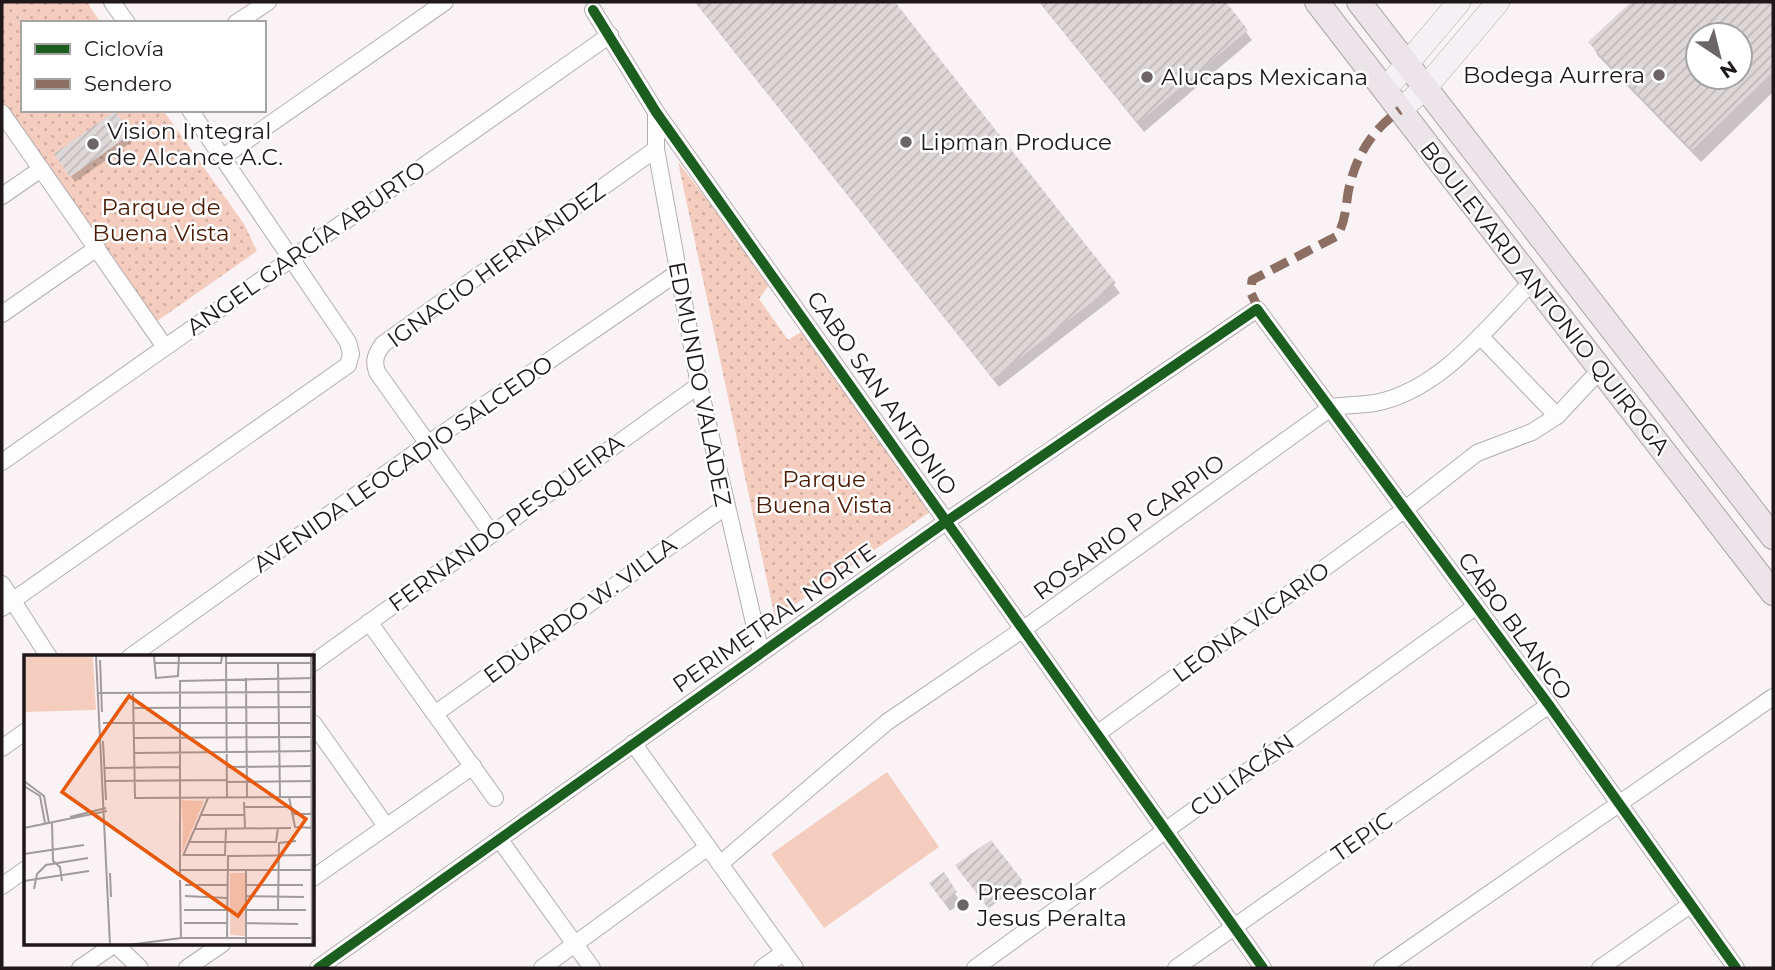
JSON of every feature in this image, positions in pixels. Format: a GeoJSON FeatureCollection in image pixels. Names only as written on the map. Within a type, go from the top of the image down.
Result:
{"type":"FeatureCollection","features":[{"type":"Feature","properties":{"kind":"main road","name":"BOULEVARD ANTONIO QUIROGA"},"geometry":{"type":"LineString","coordinates":[[1317,2],[1531,283],[1773,593]]}},
{"type":"Feature","properties":{"kind":"main road","name":"BOULEVARD ANTONIO QUIROGA"},"geometry":{"type":"LineString","coordinates":[[1359,2],[1773,537]]}},
{"type":"Feature","properties":{"kind":"street"},"geometry":{"type":"LineString","coordinates":[[112,2],[126,21]]}},
{"type":"Feature","properties":{"kind":"street"},"geometry":{"type":"LineString","coordinates":[[239,21],[268,2]]}},
{"type":"Feature","properties":{"kind":"street"},"geometry":{"type":"LineString","coordinates":[[223,157],[445,2]]}},
{"type":"Feature","properties":{"kind":"street"},"geometry":{"type":"LineString","coordinates":[[1393,100],[1408,65],[1459,2]]}},
{"type":"Feature","properties":{"kind":"street"},"geometry":{"type":"LineString","coordinates":[[1393,100],[1426,87],[1498,2]]}},
{"type":"Feature","properties":{"kind":"street","name":"CABO SAN ANTONIO"},"geometry":{"type":"LineString","coordinates":[[593,10],[656,112],[1025,628],[1164,831],[1263,968]]}},
{"type":"Feature","properties":{"kind":"street","name":"ANGEL GARCÍA ABURTO"},"geometry":{"type":"LineString","coordinates":[[2,462],[610,35]]}},
{"type":"Feature","properties":{"kind":"street"},"geometry":{"type":"LineString","coordinates":[[7,604],[348,365],[351,354],[348,342],[191,112]]}},
{"type":"Feature","properties":{"kind":"street","name":"EDMUNDO VALADEZ"},"geometry":{"type":"LineString","coordinates":[[656,112],[656,149],[677,273],[725,507],[761,653]]}},
{"type":"Feature","properties":{"kind":"street"},"geometry":{"type":"LineString","coordinates":[[2,113],[166,347]]}},
{"type":"Feature","properties":{"kind":"street","name":"IGNACIO HERNANDEZ"},"geometry":{"type":"LineString","coordinates":[[492,534],[426,445],[377,372],[374,363],[383,344],[656,149]]}},
{"type":"Feature","properties":{"kind":"street"},"geometry":{"type":"LineString","coordinates":[[2,195],[41,169]]}},
{"type":"Feature","properties":{"kind":"street"},"geometry":{"type":"LineString","coordinates":[[2,314],[97,248]]}},
{"type":"Feature","properties":{"kind":"street","name":"AVENIDA LEOCADIO SALCEDO"},"geometry":{"type":"LineString","coordinates":[[133,655],[426,445],[677,273]]}},
{"type":"Feature","properties":{"kind":"street"},"geometry":{"type":"LineString","coordinates":[[1332,407],[1376,402],[1417,386],[1444,368],[1480,336],[1531,283]]}},
{"type":"Feature","properties":{"kind":"street","name":"PERIMETRAL NORTE"},"geometry":{"type":"LineString","coordinates":[[318,968],[947,521],[1259,310]]}},
{"type":"Feature","properties":{"kind":"street","name":"CABO BLANCO"},"geometry":{"type":"LineString","coordinates":[[1259,310],[1549,705],[1616,804],[1735,968]]}},
{"type":"Feature","properties":{"kind":"street"},"geometry":{"type":"LineString","coordinates":[[1480,336],[1557,416]]}},
{"type":"Feature","properties":{"kind":"street","name":"LEONA VICARIO"},"geometry":{"type":"LineString","coordinates":[[1097,733],[1404,510],[1477,453],[1532,432],[1557,416],[1600,370]]}},
{"type":"Feature","properties":{"kind":"street","name":"FERNANDO PESQUEIRA"},"geometry":{"type":"LineString","coordinates":[[315,662],[699,385]]}},
{"type":"Feature","properties":{"kind":"street","name":"ROSARIO P CARPIO"},"geometry":{"type":"LineString","coordinates":[[720,864],[867,736],[1025,628],[1332,407]]}},
{"type":"Feature","properties":{"kind":"street","name":"EDUARDO W. VILLA"},"geometry":{"type":"LineString","coordinates":[[436,713],[725,507]]}},
{"type":"Feature","properties":{"kind":"street"},"geometry":{"type":"LineString","coordinates":[[2,584],[7,604],[47,655]]}},
{"type":"Feature","properties":{"kind":"street","name":"CULIACÁN"},"geometry":{"type":"LineString","coordinates":[[975,968],[1475,607]]}},
{"type":"Feature","properties":{"kind":"street"},"geometry":{"type":"LineString","coordinates":[[369,622],[495,798]]}},
{"type":"Feature","properties":{"kind":"street"},"geometry":{"type":"LineString","coordinates":[[1382,968],[1773,697]]}},
{"type":"Feature","properties":{"kind":"street","name":"TEPIC"},"geometry":{"type":"LineString","coordinates":[[1176,968],[1549,705]]}},
{"type":"Feature","properties":{"kind":"street"},"geometry":{"type":"LineString","coordinates":[[315,726],[386,826]]}},
{"type":"Feature","properties":{"kind":"street"},"geometry":{"type":"LineString","coordinates":[[2,748],[24,732]]}},
{"type":"Feature","properties":{"kind":"street"},"geometry":{"type":"LineString","coordinates":[[633,743],[795,968]]}},
{"type":"Feature","properties":{"kind":"street"},"geometry":{"type":"LineString","coordinates":[[315,877],[473,766]]}},
{"type":"Feature","properties":{"kind":"street"},"geometry":{"type":"LineString","coordinates":[[500,840],[592,968]]}},
{"type":"Feature","properties":{"kind":"street"},"geometry":{"type":"LineString","coordinates":[[542,968],[708,847]]}},
{"type":"Feature","properties":{"kind":"street"},"geometry":{"type":"LineString","coordinates":[[2,886],[24,871]]}},
{"type":"Feature","properties":{"kind":"street"},"geometry":{"type":"LineString","coordinates":[[1600,968],[1690,905]]}},
{"type":"Feature","properties":{"kind":"street"},"geometry":{"type":"LineString","coordinates":[[80,968],[112,946]]}},
{"type":"Feature","properties":{"kind":"street"},"geometry":{"type":"LineString","coordinates":[[117,946],[140,968]]}},
{"type":"Feature","properties":{"kind":"street"},"geometry":{"type":"LineString","coordinates":[[187,968],[215,946]]}},
{"type":"Feature","properties":{"kind":"street"},"geometry":{"type":"LineString","coordinates":[[762,968],[783,953]]}},
{"type":"Feature","properties":{"kind":"green space","name":"Parque de Buena Vista"},"geometry":{"type":"Polygon","coordinates":[[[2,2],[87,2],[100,21],[21,21],[21,112],[164,112],[244,224],[257,251],[153,324],[2,103],[2,2]]]}},
{"type":"Feature","properties":{"kind":"green space","name":"Parque Buena Vista"},"geometry":{"type":"Polygon","coordinates":[[[678,162],[771,282],[759,299],[788,340],[803,331],[930,512],[775,618],[678,162]]]}},
{"type":"Feature","properties":{"kind":"green space"},"geometry":{"type":"Polygon","coordinates":[[[887,772],[939,847],[824,928],[771,854],[887,772]]]}},
{"type":"Feature","properties":{"kind":"building","name":"Lipman Produce"},"geometry":{"type":"Polygon","coordinates":[[[695,2],[895,2],[1116,283],[993,379],[695,2]]]}},
{"type":"Feature","properties":{"kind":"building","name":"Alucaps Mexicana"},"geometry":{"type":"Polygon","coordinates":[[[1039,2],[1226,2],[1248,30],[1138,123],[1039,2]]]}},
{"type":"Feature","properties":{"kind":"building","name":"Bodega Aurrera"},"geometry":{"type":"Polygon","coordinates":[[[1631,2],[1773,2],[1773,72],[1754,90],[1754,21],[1684,21],[1684,91],[1753,91],[1692,150],[1588,42],[1631,2]]]}},
{"type":"Feature","properties":{"kind":"building","name":"Vision Integral de Alcance A.C."},"geometry":{"type":"Polygon","coordinates":[[[114,112],[131,134],[70,177],[54,154],[114,112]]]}},
{"type":"Feature","properties":{"kind":"building"},"geometry":{"type":"Polygon","coordinates":[[[991,840],[1022,880],[987,907],[955,865],[991,840]]]}},
{"type":"Feature","properties":{"kind":"building"},"geometry":{"type":"Polygon","coordinates":[[[944,872],[957,892],[943,902],[929,883],[944,872]]]}},
{"type":"Feature","properties":{"kind":"marked path"},"geometry":{"type":"LineString","coordinates":[[1259,310],[1251,293],[1252,280],[1337,236],[1360,156],[1373,136],[1400,110]]}},
{"type":"Feature","properties":{"kind":"cycle path"},"geometry":{"type":"LineString","coordinates":[[593,10],[656,112],[1263,968]]}},
{"type":"Feature","properties":{"kind":"cycle path"},"geometry":{"type":"LineString","coordinates":[[318,968],[947,521],[1257,309],[1549,705],[1736,968]]}},
{"type":"Feature","properties":{"kind":"place","name":"Bodega Aurrera"},"geometry":{"type":"Point","coordinates":[1659,75]}},
{"type":"Feature","properties":{"kind":"place","name":"Alucaps Mexicana"},"geometry":{"type":"Point","coordinates":[1147,77]}},
{"type":"Feature","properties":{"kind":"place","name":"Lipman Produce"},"geometry":{"type":"Point","coordinates":[906,142]}},
{"type":"Feature","properties":{"kind":"place","name":"Vision Integral de Alcance A.C."},"geometry":{"type":"Point","coordinates":[93,144]}},
{"type":"Feature","properties":{"kind":"place","name":"Preescolar Jesus Peralta"},"geometry":{"type":"Point","coordinates":[963,905]}}]}
